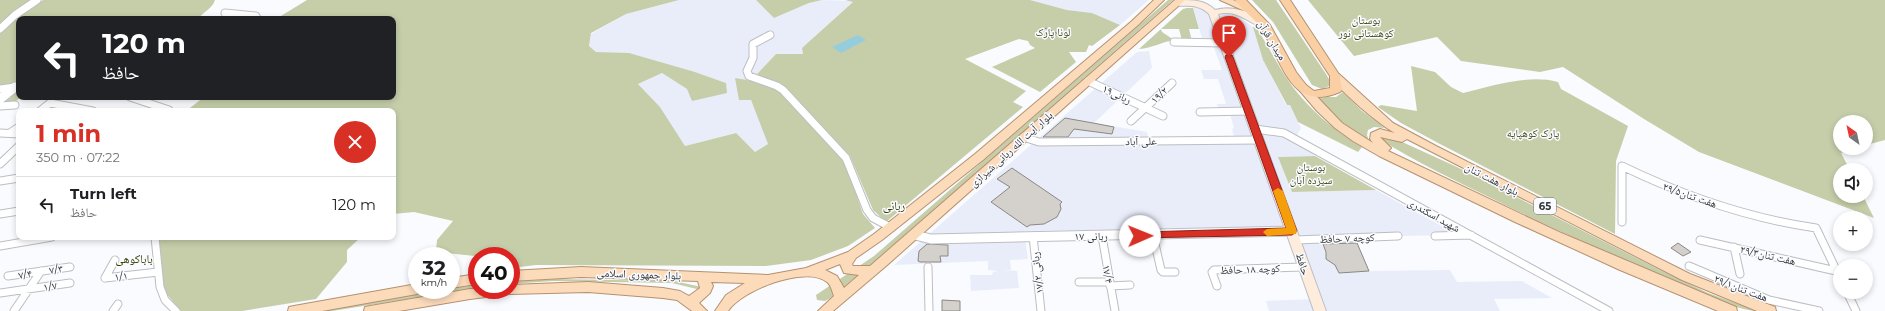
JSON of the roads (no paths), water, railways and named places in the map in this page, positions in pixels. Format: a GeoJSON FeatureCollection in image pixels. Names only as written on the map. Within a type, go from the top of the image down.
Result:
{"type":"FeatureCollection","features":[{"type":"Feature","properties":{"kind":"highway","name":"میدان قرآن"},"geometry":{"type":"LineString","coordinates":[[1240,0],[1266,26],[1299,84]]}},
{"type":"Feature","properties":{"kind":"highway","name":"65"},"geometry":{"type":"LineString","coordinates":[[1285,0],[1335,76],[1336,90],[1328,94],[1318,95],[1307,92],[1299,84]]}},
{"type":"Feature","properties":{"kind":"main road","name":"بلوار آیت الله ربانی شیرازی"},"geometry":{"type":"LineString","coordinates":[[768,279],[810,271],[852,255],[979,157],[1135,23],[1159,0]]}},
{"type":"Feature","properties":{"kind":"main road"},"geometry":{"type":"LineString","coordinates":[[1225,0],[1250,10]]}},
{"type":"Feature","properties":{"kind":"main road","name":"بلوار آیت الله ربانی شیرازی"},"geometry":{"type":"LineString","coordinates":[[824,311],[840,296],[915,235],[1023,137],[1178,2]]}},
{"type":"Feature","properties":{"kind":"main road"},"geometry":{"type":"LineString","coordinates":[[1178,2],[1198,2],[1208,7],[1213,13],[1224,9],[1236,10],[1266,26]]}},
{"type":"Feature","properties":{"kind":"main road","name":"حافظ"},"geometry":{"type":"LineString","coordinates":[[1213,13],[1320,311]]}},
{"type":"Feature","properties":{"kind":"main road","name":"بلوار هفت تنان"},"geometry":{"type":"LineString","coordinates":[[1335,76],[1350,92],[1389,125],[1432,149],[1686,277],[1770,311]]}},
{"type":"Feature","properties":{"kind":"main road","name":"65"},"geometry":{"type":"LineString","coordinates":[[1299,84],[1327,116],[1346,131],[1380,150],[1582,249],[1731,311]]}},
{"type":"Feature","properties":{"kind":"main road"},"geometry":{"type":"LineString","coordinates":[[1414,167],[1379,144],[1375,139],[1375,135],[1380,133],[1388,134],[1432,149]]}},
{"type":"Feature","properties":{"kind":"main road"},"geometry":{"type":"LineString","coordinates":[[852,255],[846,263],[848,270],[872,271]]}},
{"type":"Feature","properties":{"kind":"main road"},"geometry":{"type":"LineString","coordinates":[[810,271],[825,274],[832,278],[836,284],[840,296]]}},
{"type":"Feature","properties":{"kind":"main road","name":"بلوار جمهوری اسلامی"},"geometry":{"type":"LineString","coordinates":[[520,275],[581,272],[768,279]]}},
{"type":"Feature","properties":{"kind":"main road"},"geometry":{"type":"LineString","coordinates":[[688,303],[706,290],[707,286],[702,277]]}},
{"type":"Feature","properties":{"kind":"main road"},"geometry":{"type":"LineString","coordinates":[[721,311],[733,296],[768,279]]}},
{"type":"Feature","properties":{"kind":"main road","name":"بلوار جمهوری اسلامی"},"geometry":{"type":"LineString","coordinates":[[520,289],[537,288],[608,289],[671,294],[680,296],[701,311]]}},
{"type":"Feature","properties":{"kind":"main road"},"geometry":{"type":"LineString","coordinates":[[294,311],[408,291]]}},
{"type":"Feature","properties":{"kind":"main road","name":"بلوار جمهوری اسلامی"},"geometry":{"type":"LineString","coordinates":[[370,311],[468,294]]}},
{"type":"Feature","properties":{"kind":"street"},"geometry":{"type":"LineString","coordinates":[[0,29],[15,15],[37,0]]}},
{"type":"Feature","properties":{"kind":"street"},"geometry":{"type":"LineString","coordinates":[[224,13],[251,14],[256,16]]}},
{"type":"Feature","properties":{"kind":"street"},"geometry":{"type":"LineString","coordinates":[[770,34],[766,38],[753,44],[753,58],[747,71],[749,76],[777,86],[794,101],[846,158],[867,210],[873,218],[890,227]]}},
{"type":"Feature","properties":{"kind":"street"},"geometry":{"type":"LineString","coordinates":[[1174,42],[1224,43]]}},
{"type":"Feature","properties":{"kind":"street","name":"ربانی۱۹"},"geometry":{"type":"LineString","coordinates":[[1088,81],[1163,116]]}},
{"type":"Feature","properties":{"kind":"street","name":"۱۹/۲"},"geometry":{"type":"LineString","coordinates":[[1131,121],[1172,83]]}},
{"type":"Feature","properties":{"kind":"street"},"geometry":{"type":"LineString","coordinates":[[0,89],[15,86]]}},
{"type":"Feature","properties":{"kind":"street"},"geometry":{"type":"LineString","coordinates":[[0,98],[15,86]]}},
{"type":"Feature","properties":{"kind":"street"},"geometry":{"type":"LineString","coordinates":[[138,100],[158,108]]}},
{"type":"Feature","properties":{"kind":"street"},"geometry":{"type":"LineString","coordinates":[[44,108],[50,103],[77,108]]}},
{"type":"Feature","properties":{"kind":"street"},"geometry":{"type":"LineString","coordinates":[[0,106],[15,105]]}},
{"type":"Feature","properties":{"kind":"street"},"geometry":{"type":"LineString","coordinates":[[1200,112],[1249,111]]}},
{"type":"Feature","properties":{"kind":"street"},"geometry":{"type":"LineString","coordinates":[[10,134],[16,129]]}},
{"type":"Feature","properties":{"kind":"street","name":"شهید اسکندری"},"geometry":{"type":"LineString","coordinates":[[1255,129],[1284,133],[1609,311]]}},
{"type":"Feature","properties":{"kind":"street"},"geometry":{"type":"LineString","coordinates":[[0,133],[16,134]]}},
{"type":"Feature","properties":{"kind":"street","name":"علی آباد"},"geometry":{"type":"LineString","coordinates":[[1023,137],[1039,142],[1259,140]]}},
{"type":"Feature","properties":{"kind":"street"},"geometry":{"type":"LineString","coordinates":[[0,164],[16,149]]}},
{"type":"Feature","properties":{"kind":"street","name":"۲۹/۵هفت تنان"},"geometry":{"type":"LineString","coordinates":[[1622,222],[1622,166],[1658,183],[1708,202],[1757,217],[1816,228],[1833,264]]}},
{"type":"Feature","properties":{"kind":"street"},"geometry":{"type":"LineString","coordinates":[[0,181],[16,178]]}},
{"type":"Feature","properties":{"kind":"street"},"geometry":{"type":"LineString","coordinates":[[0,214],[16,211]]}},
{"type":"Feature","properties":{"kind":"street","name":"ربانی ۱۷"},"geometry":{"type":"LineString","coordinates":[[915,235],[931,239],[1032,236],[1294,236]]}},
{"type":"Feature","properties":{"kind":"street"},"geometry":{"type":"LineString","coordinates":[[1153,235],[1160,270],[1163,272],[1176,272]]}},
{"type":"Feature","properties":{"kind":"street"},"geometry":{"type":"LineString","coordinates":[[1435,236],[1471,235]]}},
{"type":"Feature","properties":{"kind":"street","name":"ربانی ۱۷/۲"},"geometry":{"type":"LineString","coordinates":[[1032,236],[1041,311]]}},
{"type":"Feature","properties":{"kind":"street","name":"۱۷/۴"},"geometry":{"type":"LineString","coordinates":[[1102,236],[1109,284],[1115,311]]}},
{"type":"Feature","properties":{"kind":"street","name":"کوچه ۷ حافظ"},"geometry":{"type":"LineString","coordinates":[[1294,236],[1398,236]]}},
{"type":"Feature","properties":{"kind":"street"},"geometry":{"type":"LineString","coordinates":[[0,246],[32,240]]}},
{"type":"Feature","properties":{"kind":"street"},"geometry":{"type":"LineString","coordinates":[[155,240],[160,287],[165,300],[176,311]]}},
{"type":"Feature","properties":{"kind":"street","name":"۲۹/۳هفت تنان"},"geometry":{"type":"LineString","coordinates":[[1700,240],[1734,247],[1833,274]]}},
{"type":"Feature","properties":{"kind":"street"},"geometry":{"type":"LineString","coordinates":[[1734,247],[1740,274]]}},
{"type":"Feature","properties":{"kind":"street","name":"۱/۱"},"geometry":{"type":"LineString","coordinates":[[115,260],[105,278],[158,272]]}},
{"type":"Feature","properties":{"kind":"street","name":"۲۹/۱هفت تنان"},"geometry":{"type":"LineString","coordinates":[[1689,266],[1769,300],[1819,311]]}},
{"type":"Feature","properties":{"kind":"street","name":"۷/۳"},"geometry":{"type":"LineString","coordinates":[[41,271],[70,267]]}},
{"type":"Feature","properties":{"kind":"street"},"geometry":{"type":"LineString","coordinates":[[928,267],[929,311]]}},
{"type":"Feature","properties":{"kind":"street","name":"کوچه ۱۸ حافظ"},"geometry":{"type":"LineString","coordinates":[[1217,286],[1212,272],[1214,270],[1303,267]]}},
{"type":"Feature","properties":{"kind":"street"},"geometry":{"type":"LineString","coordinates":[[14,311],[41,271]]}},
{"type":"Feature","properties":{"kind":"street","name":"۷/۴"},"geometry":{"type":"LineString","coordinates":[[8,276],[41,271]]}},
{"type":"Feature","properties":{"kind":"street"},"geometry":{"type":"LineString","coordinates":[[1079,282],[1130,285]]}},
{"type":"Feature","properties":{"kind":"street","name":"۱/۷"},"geometry":{"type":"LineString","coordinates":[[0,293],[70,283]]}},
{"type":"Feature","properties":{"kind":"street"},"geometry":{"type":"LineString","coordinates":[[1850,299],[1856,311]]}},
{"type":"Feature","properties":{"kind":"water"},"geometry":{"type":"Polygon","coordinates":[[[858,35],[866,40],[841,53],[832,47],[858,35]]]}},
{"type":"Feature","properties":{"kind":"district","name":"ربانی"},"geometry":{"type":"Point","coordinates":[894,205]}},
{"type":"Feature","properties":{"kind":"district","name":"باباکوهی"},"geometry":{"type":"Point","coordinates":[134,258]}},
{"type":"Feature","properties":{"kind":"park label","name":"بوستان کوهستانی نور"},"geometry":{"type":"Point","coordinates":[1366,26]}},
{"type":"Feature","properties":{"kind":"park label","name":"لونا پارک"},"geometry":{"type":"Point","coordinates":[1053,32]}},
{"type":"Feature","properties":{"kind":"park label","name":"پارک کوهپایه"},"geometry":{"type":"Point","coordinates":[1533,133]}},
{"type":"Feature","properties":{"kind":"park label","name":"بوستان سیزده آبان"},"geometry":{"type":"Point","coordinates":[1311,173]}}]}
